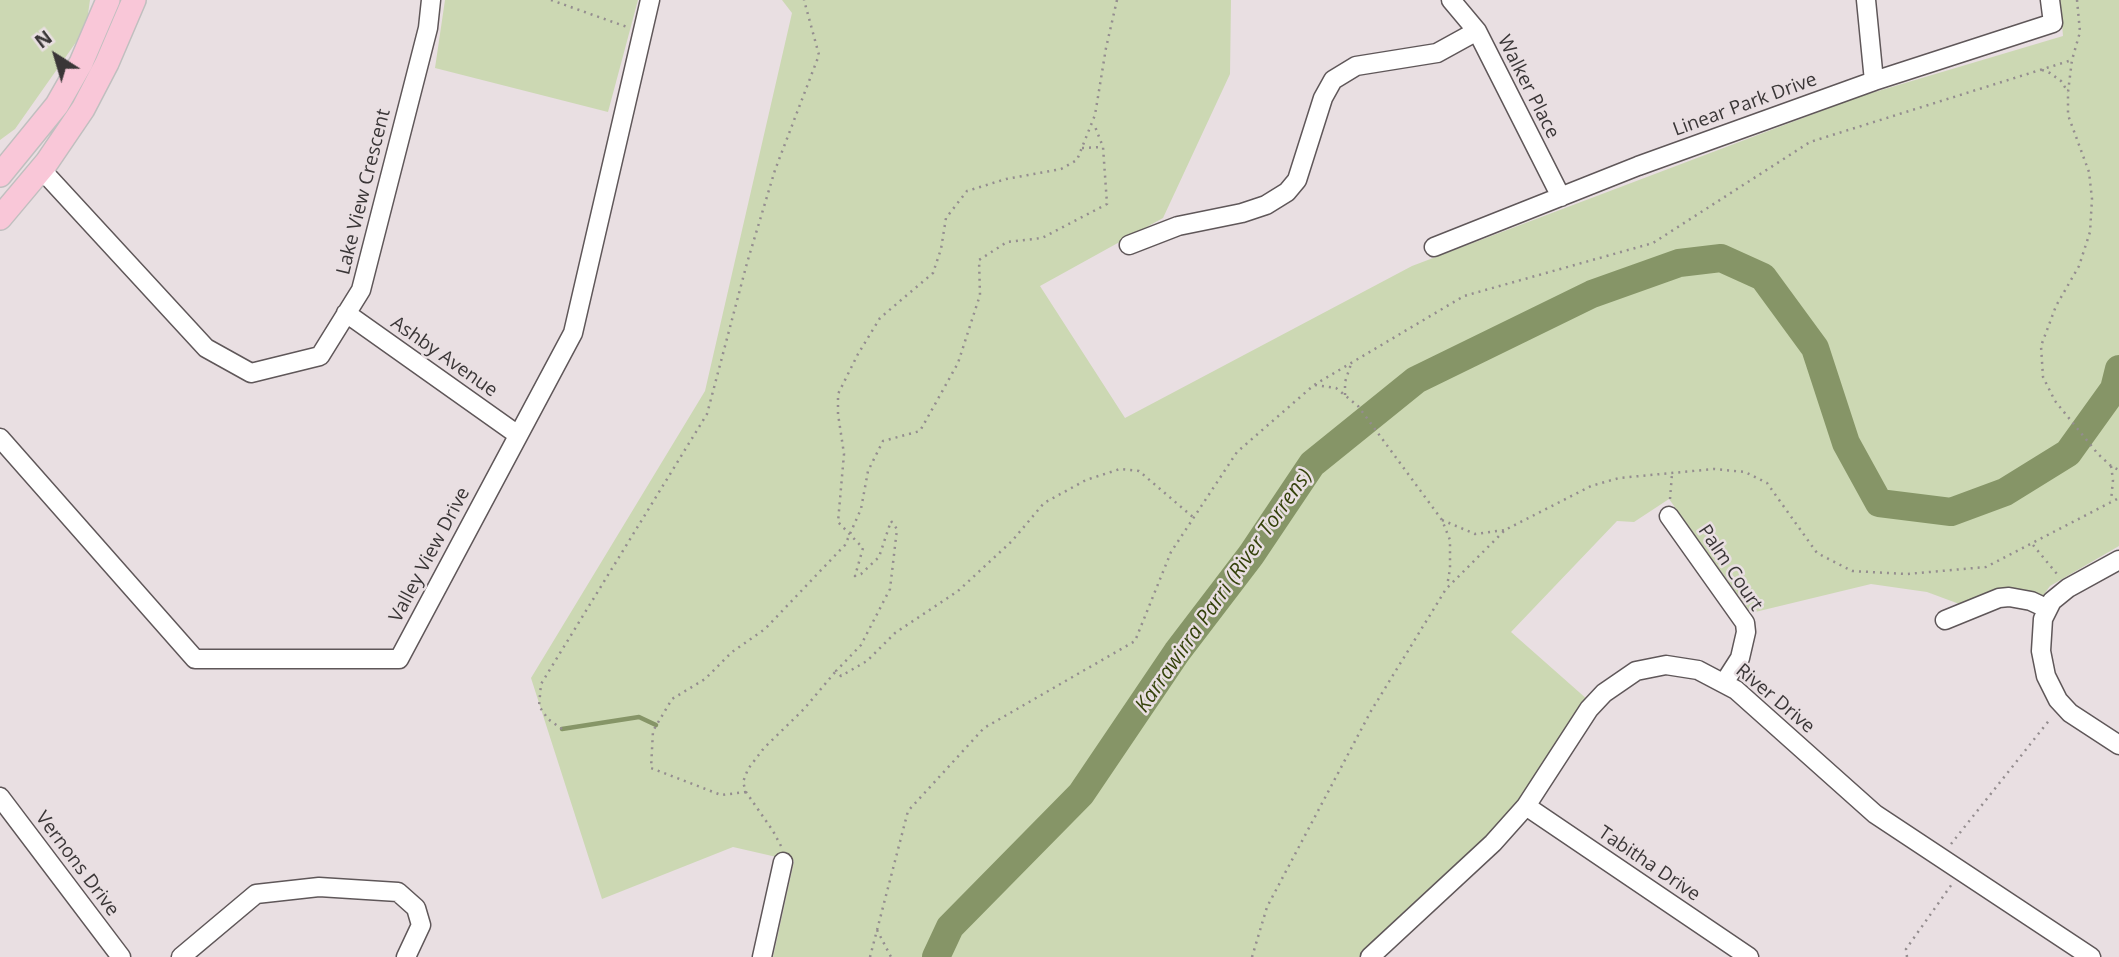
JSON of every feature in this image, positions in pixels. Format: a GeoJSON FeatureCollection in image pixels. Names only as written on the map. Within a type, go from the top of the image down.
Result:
{"type":"FeatureCollection","features":[{"type":"Feature","properties":{"kind":"main road"},"geometry":{"type":"LineString","coordinates":[[2,172],[57,104],[81,63],[108,0]]}},
{"type":"Feature","properties":{"kind":"main road"},"geometry":{"type":"LineString","coordinates":[[0,218],[70,129],[112,53],[134,0]]}},
{"type":"Feature","properties":{"kind":"street","name":"Lake View Crescent"},"geometry":{"type":"LineString","coordinates":[[41,169],[206,348],[251,373],[320,356],[361,290],[428,28],[431,0]]}},
{"type":"Feature","properties":{"kind":"street","name":"Valley View Drive"},"geometry":{"type":"LineString","coordinates":[[0,438],[195,659],[399,659],[573,333],[650,0]]}},
{"type":"Feature","properties":{"kind":"street","name":"Walker Place"},"geometry":{"type":"LineString","coordinates":[[1451,0],[1477,31],[1561,197]]}},
{"type":"Feature","properties":{"kind":"street"},"geometry":{"type":"LineString","coordinates":[[1866,0],[1874,80]]}},
{"type":"Feature","properties":{"kind":"street","name":"Linear Park Drive"},"geometry":{"type":"LineString","coordinates":[[1434,247],[1638,166],[1874,80],[2053,23],[2050,0]]}},
{"type":"Feature","properties":{"kind":"street"},"geometry":{"type":"LineString","coordinates":[[1129,244],[1178,226],[1242,213],[1266,205],[1287,192],[1297,180],[1323,98],[1333,80],[1356,66],[1437,53],[1477,31]]}},
{"type":"Feature","properties":{"kind":"street","name":"Ashby Avenue"},"geometry":{"type":"LineString","coordinates":[[346,313],[518,435]]}},
{"type":"Feature","properties":{"kind":"street","name":"Palm Court"},"geometry":{"type":"LineString","coordinates":[[1669,516],[1745,623],[1746,632],[1740,658],[1724,683]]}},
{"type":"Feature","properties":{"kind":"street"},"geometry":{"type":"LineString","coordinates":[[2119,560],[2068,587],[2052,601],[2043,619],[2041,651],[2046,676],[2057,700],[2070,713],[2119,745]]}},
{"type":"Feature","properties":{"kind":"street"},"geometry":{"type":"LineString","coordinates":[[1945,620],[1999,598],[2031,601],[2048,609]]}},
{"type":"Feature","properties":{"kind":"street","name":"River Drive"},"geometry":{"type":"LineString","coordinates":[[1370,957],[1493,843],[1526,806],[1589,709],[1604,692],[1636,671],[1666,665],[1698,670],[1736,690],[1875,814],[2091,957]]}},
{"type":"Feature","properties":{"kind":"street","name":"Vernons Drive"},"geometry":{"type":"LineString","coordinates":[[0,797],[121,957]]}},
{"type":"Feature","properties":{"kind":"street","name":"Tabitha Drive"},"geometry":{"type":"LineString","coordinates":[[1526,806],[1749,957]]}},
{"type":"Feature","properties":{"kind":"street"},"geometry":{"type":"LineString","coordinates":[[762,957],[783,862]]}},
{"type":"Feature","properties":{"kind":"street"},"geometry":{"type":"LineString","coordinates":[[181,957],[256,894],[319,887],[398,892],[416,908],[421,925],[407,957]]}},
{"type":"Feature","properties":{"kind":"path"},"geometry":{"type":"LineString","coordinates":[[551,0],[615,24],[634,28]]}},
{"type":"Feature","properties":{"kind":"path"},"geometry":{"type":"LineString","coordinates":[[562,729],[548,719],[539,706],[541,684],[707,414],[775,170],[819,55],[804,0]]}},
{"type":"Feature","properties":{"kind":"path"},"geometry":{"type":"LineString","coordinates":[[783,862],[784,853],[773,831],[746,792],[743,782],[748,769],[764,748],[804,709],[861,645],[890,589],[897,530],[891,522],[879,557],[861,574],[855,576],[863,548],[838,522],[844,454],[838,394],[880,318],[933,273],[941,249],[946,218],[967,191],[1006,178],[1061,169],[1077,160],[1093,122],[1117,0]]}},
{"type":"Feature","properties":{"kind":"path"},"geometry":{"type":"LineString","coordinates":[[2077,0],[2080,32],[2072,60],[2068,115],[2089,172],[2092,199],[2090,232],[2079,267],[2056,306],[2041,346],[2043,377],[2055,401],[2098,454],[2111,467],[2119,470]]}},
{"type":"Feature","properties":{"kind":"path"},"geometry":{"type":"LineString","coordinates":[[870,957],[908,811],[984,728],[1135,641],[1171,552],[1237,452],[1314,385],[1464,296],[1653,243],[1810,142],[2072,60]]}},
{"type":"Feature","properties":{"kind":"path"},"geometry":{"type":"LineString","coordinates":[[2040,70],[2061,81],[2068,92]]}},
{"type":"Feature","properties":{"kind":"path"},"geometry":{"type":"LineString","coordinates":[[746,792],[721,795],[652,768],[653,731],[672,699],[705,679],[732,652],[765,629],[845,545],[862,509],[868,471],[883,441],[920,431],[958,363],[981,295],[979,260],[1007,243],[1042,238],[1107,204],[1103,146],[1093,122]]}},
{"type":"Feature","properties":{"kind":"path"},"geometry":{"type":"LineString","coordinates":[[1082,148],[1103,146]]}},
{"type":"Feature","properties":{"kind":"path"},"geometry":{"type":"LineString","coordinates":[[1345,395],[1345,382],[1352,362]]}},
{"type":"Feature","properties":{"kind":"path"},"geometry":{"type":"LineString","coordinates":[[1314,385],[1336,388],[1359,406],[1442,520],[1450,540],[1450,569],[1446,589]]}},
{"type":"Feature","properties":{"kind":"path"},"geometry":{"type":"LineString","coordinates":[[2110,503],[2113,498],[2111,467]]}},
{"type":"Feature","properties":{"kind":"path"},"geometry":{"type":"LineString","coordinates":[[836,671],[841,676],[867,661],[895,633],[958,591],[1012,541],[1044,503],[1086,480],[1120,469],[1139,471],[1194,518]]}},
{"type":"Feature","properties":{"kind":"path"},"geometry":{"type":"LineString","coordinates":[[1252,957],[1267,907],[1371,711],[1446,589],[1505,530],[1591,486],[1619,478],[1714,469],[1745,472],[1767,483],[1817,553],[1852,571],[1906,574],[1986,568],[2119,498]]}},
{"type":"Feature","properties":{"kind":"path"},"geometry":{"type":"LineString","coordinates":[[1669,516],[1672,473]]}},
{"type":"Feature","properties":{"kind":"path"},"geometry":{"type":"LineString","coordinates":[[1442,520],[1475,534],[1505,530]]}},
{"type":"Feature","properties":{"kind":"path"},"geometry":{"type":"LineString","coordinates":[[2033,545],[2068,587]]}},
{"type":"Feature","properties":{"kind":"path"},"geometry":{"type":"LineString","coordinates":[[1947,850],[2054,715]]}},
{"type":"Feature","properties":{"kind":"path"},"geometry":{"type":"LineString","coordinates":[[1907,957],[1906,949],[1953,882]]}},
{"type":"Feature","properties":{"kind":"path"},"geometry":{"type":"LineString","coordinates":[[877,930],[891,957]]}},
{"type":"Feature","properties":{"kind":"green space"},"geometry":{"type":"Polygon","coordinates":[[[0,0],[90,0],[86,28],[15,129],[0,140],[0,0]]]}},
{"type":"Feature","properties":{"kind":"green space"},"geometry":{"type":"Polygon","coordinates":[[[445,0],[638,0],[608,112],[435,68],[445,0]]]}},
{"type":"Feature","properties":{"kind":"green space"},"geometry":{"type":"Polygon","coordinates":[[[782,0],[1231,0],[1230,74],[1163,218],[1040,286],[1125,418],[1412,266],[1858,97],[2063,36],[2060,0],[2119,0],[2119,546],[2050,586],[2042,597],[2018,590],[1987,593],[1962,605],[1927,592],[1871,584],[1751,613],[1669,499],[1634,522],[1617,521],[1511,632],[1588,700],[1519,801],[1483,841],[1361,957],[773,957],[794,861],[733,847],[602,899],[531,678],[705,391],[792,13],[782,0]]]}},
{"type":"Feature","properties":{"kind":"waterway","name":"Karrawirra Parri (River Torrens)"},"geometry":{"type":"LineString","coordinates":[[936,957],[950,927],[1081,794],[1177,652],[1251,555],[1312,464],[1416,380],[1592,294],[1679,263],[1721,258],[1763,277],[1815,348],[1846,443],[1879,503],[1951,512],[2005,492],[2068,453],[2114,389],[2119,369]]}},
{"type":"Feature","properties":{"kind":"waterway"},"geometry":{"type":"LineString","coordinates":[[562,729],[639,717],[656,725]]}}]}
